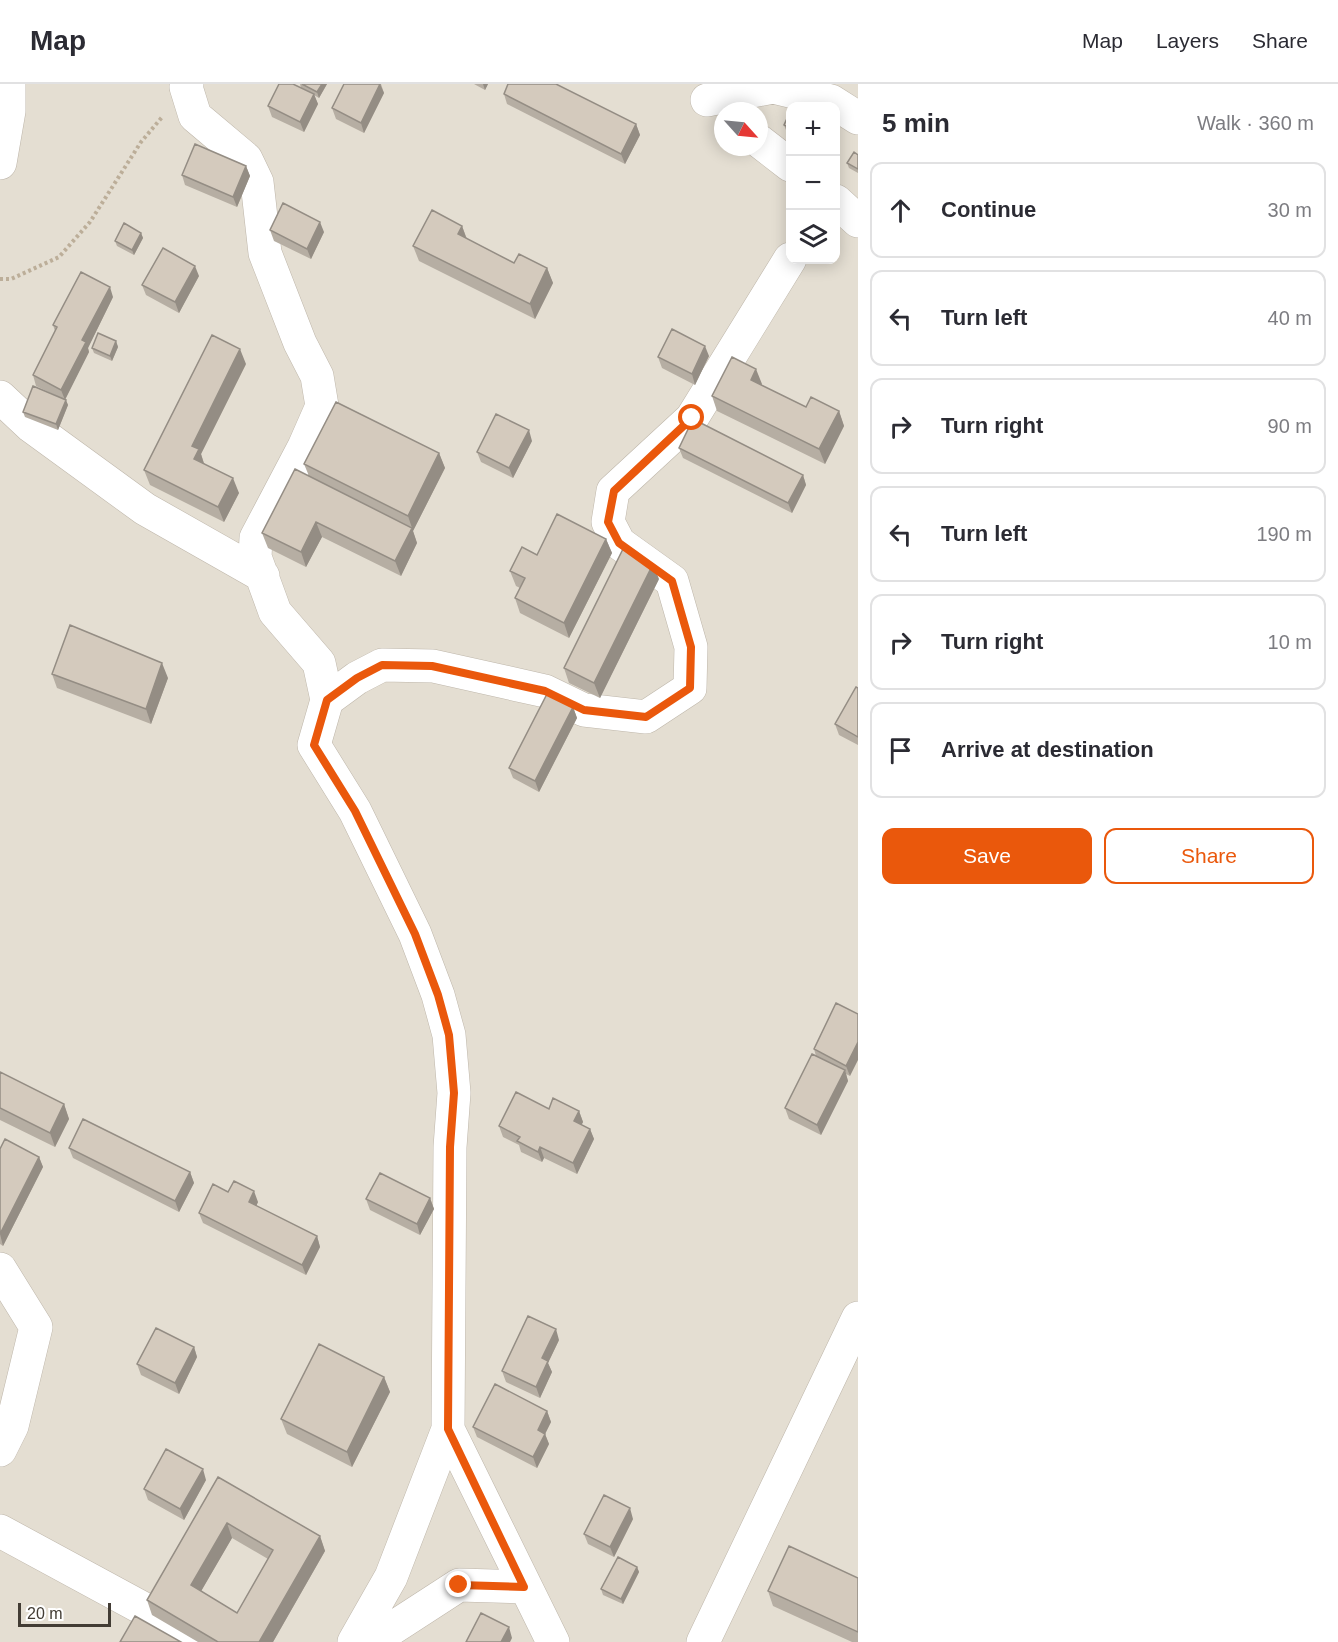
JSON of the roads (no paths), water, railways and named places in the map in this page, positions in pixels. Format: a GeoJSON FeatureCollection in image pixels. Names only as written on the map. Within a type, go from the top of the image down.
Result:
{"type":"FeatureCollection","features":[{"type":"Feature","properties":{"kind":"street"},"geometry":{"type":"LineString","coordinates":[[0,163],[9,111],[9,84]]}},
{"type":"Feature","properties":{"kind":"street"},"geometry":{"type":"LineString","coordinates":[[186,86],[195,116],[246,159],[257,182],[265,253],[300,343],[317,376],[322,406],[304,447],[256,538],[255,557],[275,612],[319,663],[327,700],[314,745],[355,811],[415,934],[438,995],[449,1035],[454,1093],[450,1147],[448,1429],[391,1577],[354,1642]]}},
{"type":"Feature","properties":{"kind":"street"},"geometry":{"type":"LineString","coordinates":[[705,99],[772,87],[831,101],[858,118]]}},
{"type":"Feature","properties":{"kind":"street"},"geometry":{"type":"LineString","coordinates":[[768,148],[786,162]]}},
{"type":"Feature","properties":{"kind":"street"},"geometry":{"type":"LineString","coordinates":[[840,205],[858,221]]}},
{"type":"Feature","properties":{"kind":"street"},"geometry":{"type":"LineString","coordinates":[[327,700],[357,678],[382,665],[432,666],[545,691],[584,710],[646,717],[690,688],[691,647],[672,581],[619,543],[608,522],[614,491],[692,418],[787,264]]}},
{"type":"Feature","properties":{"kind":"street"},"geometry":{"type":"LineString","coordinates":[[0,397],[31,426],[145,509],[263,576]]}},
{"type":"Feature","properties":{"kind":"street"},"geometry":{"type":"LineString","coordinates":[[0,1269],[36,1327],[12,1426],[0,1450]]}},
{"type":"Feature","properties":{"kind":"street"},"geometry":{"type":"LineString","coordinates":[[703,1642],[858,1318]]}},
{"type":"Feature","properties":{"kind":"street"},"geometry":{"type":"LineString","coordinates":[[448,1429],[553,1642]]}},
{"type":"Feature","properties":{"kind":"street"},"geometry":{"type":"LineString","coordinates":[[0,1531],[205,1642]]}},
{"type":"Feature","properties":{"kind":"street"},"geometry":{"type":"LineString","coordinates":[[371,1642],[459,1585],[524,1587]]}}]}
